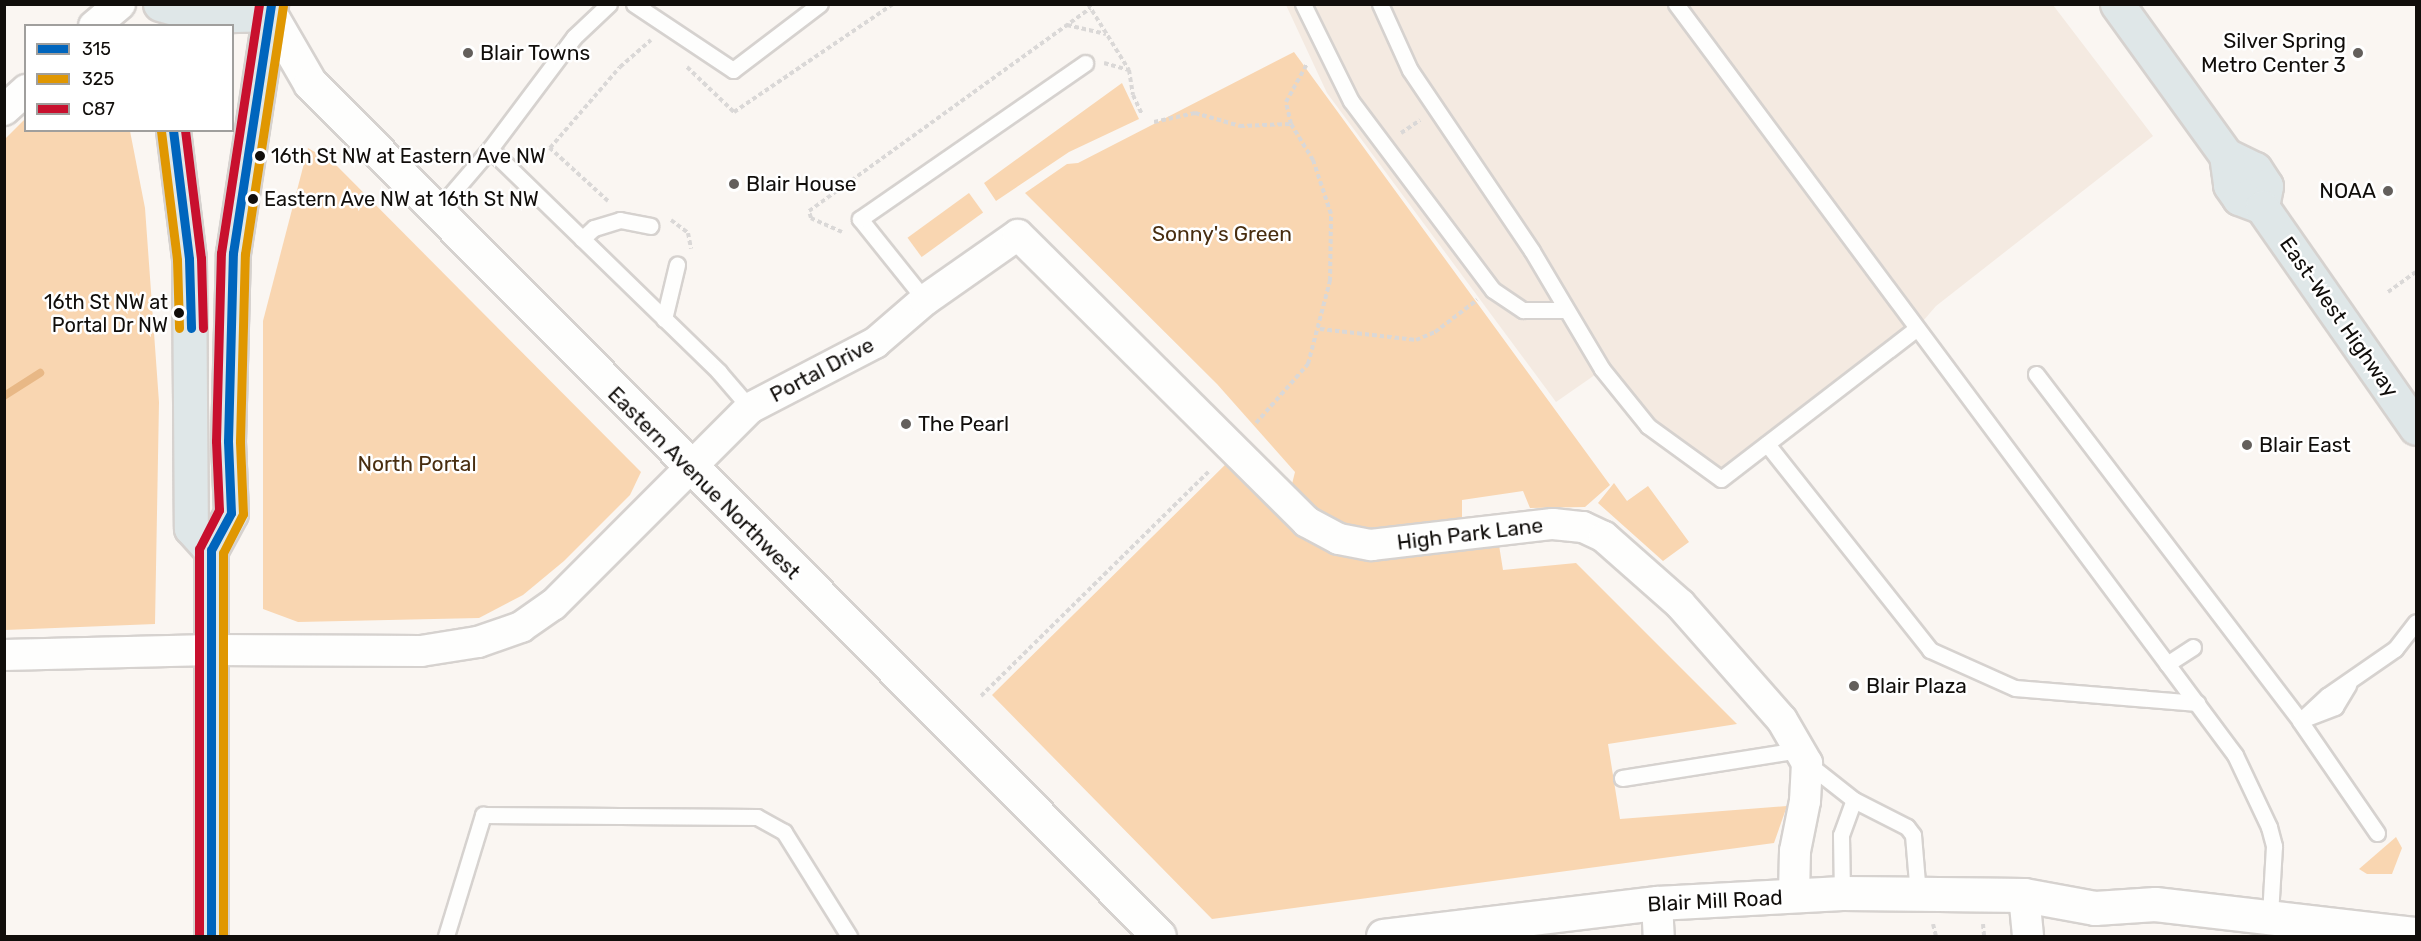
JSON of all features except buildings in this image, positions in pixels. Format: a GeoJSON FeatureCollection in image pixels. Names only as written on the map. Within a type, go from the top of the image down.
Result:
{"type":"FeatureCollection","features":[{"type":"Feature","properties":{"kind":"main road","name":"East-West Highway"},"geometry":{"type":"LineString","coordinates":[[2117,4],[2226,154],[2255,169],[2266,186],[2262,207],[2416,428]]}},
{"type":"Feature","properties":{"kind":"main road"},"geometry":{"type":"LineString","coordinates":[[162,24],[160,5],[203,16],[271,9],[233,253],[228,441],[231,513],[211,550],[211,936]]}},
{"type":"Feature","properties":{"kind":"main road"},"geometry":{"type":"LineString","coordinates":[[173,132],[189,259],[191,528],[211,550]]}},
{"type":"Feature","properties":{"kind":"street"},"geometry":{"type":"LineString","coordinates":[[96,24],[120,4]]}},
{"type":"Feature","properties":{"kind":"street","name":"Eastern Avenue Northwest"},"geometry":{"type":"LineString","coordinates":[[271,9],[310,83],[690,469],[1159,936]]}},
{"type":"Feature","properties":{"kind":"street"},"geometry":{"type":"LineString","coordinates":[[4,110],[24,92]]}},
{"type":"Feature","properties":{"kind":"street","name":"Portal Drive"},"geometry":{"type":"LineString","coordinates":[[4,655],[211,650],[421,651],[478,642],[521,627],[553,605],[750,408],[875,343],[925,300],[1018,235]]}},
{"type":"Feature","properties":{"kind":"street","name":"High Park Lane"},"geometry":{"type":"LineString","coordinates":[[1018,235],[1307,522],[1339,539],[1371,545],[1553,524],[1583,527],[1604,537],[1680,604],[1782,720],[1803,757]]}},
{"type":"Feature","properties":{"kind":"street"},"geometry":{"type":"LineString","coordinates":[[1794,896],[1795,843],[1805,801],[1803,757]]}},
{"type":"Feature","properties":{"kind":"street","name":"Blair Mill Road"},"geometry":{"type":"LineString","coordinates":[[1383,936],[1657,903],[1842,893],[2036,897],[2099,884],[2134,906],[2270,915],[2416,934]]}},
{"type":"Feature","properties":{"kind":"street"},"geometry":{"type":"LineString","coordinates":[[2028,936],[2036,897]]}},
{"type":"Feature","properties":{"kind":"street"},"geometry":{"type":"LineString","coordinates":[[1657,903],[1659,936]]}},
{"type":"Feature","properties":{"kind":"lane"},"geometry":{"type":"LineString","coordinates":[[436,212],[490,149],[574,37],[609,4]]}},
{"type":"Feature","properties":{"kind":"lane"},"geometry":{"type":"LineString","coordinates":[[633,4],[733,69],[820,4]]}},
{"type":"Feature","properties":{"kind":"lane"},"geometry":{"type":"LineString","coordinates":[[1303,4],[1351,101],[1493,290],[1523,310],[1565,310]]}},
{"type":"Feature","properties":{"kind":"lane"},"geometry":{"type":"LineString","coordinates":[[1676,4],[2235,755],[2269,827],[2275,860],[2270,915]]}},
{"type":"Feature","properties":{"kind":"lane"},"geometry":{"type":"LineString","coordinates":[[1384,6],[1410,70],[1532,251],[1602,369],[1648,426],[1721,479],[1917,328]]}},
{"type":"Feature","properties":{"kind":"lane"},"geometry":{"type":"LineString","coordinates":[[925,300],[860,219],[1091,62]]}},
{"type":"Feature","properties":{"kind":"lane"},"geometry":{"type":"LineString","coordinates":[[490,149],[664,319],[750,408]]}},
{"type":"Feature","properties":{"kind":"lane"},"geometry":{"type":"LineString","coordinates":[[582,239],[594,228],[620,220],[650,226]]}},
{"type":"Feature","properties":{"kind":"lane"},"geometry":{"type":"LineString","coordinates":[[664,319],[677,265]]}},
{"type":"Feature","properties":{"kind":"lane"},"geometry":{"type":"LineString","coordinates":[[2036,374],[2300,721],[2377,833]]}},
{"type":"Feature","properties":{"kind":"lane"},"geometry":{"type":"LineString","coordinates":[[1767,444],[1930,650],[2015,688],[2197,703]]}},
{"type":"Feature","properties":{"kind":"lane"},"geometry":{"type":"LineString","coordinates":[[2300,721],[2351,679],[2395,649],[2416,622]]}},
{"type":"Feature","properties":{"kind":"lane"},"geometry":{"type":"LineString","coordinates":[[2167,664],[2193,646]]}},
{"type":"Feature","properties":{"kind":"lane"},"geometry":{"type":"LineString","coordinates":[[1622,778],[1803,757],[1854,800],[1906,827],[1912,835],[1918,894]]}},
{"type":"Feature","properties":{"kind":"lane"},"geometry":{"type":"LineString","coordinates":[[1842,893],[1841,835],[1854,800]]}},
{"type":"Feature","properties":{"kind":"lane"},"geometry":{"type":"LineString","coordinates":[[446,936],[483,815],[758,816],[784,832],[849,936]]}},
{"type":"Feature","properties":{"kind":"path"},"geometry":{"type":"LineString","coordinates":[[679,60],[734,112],[893,4]]}},
{"type":"Feature","properties":{"kind":"path"},"geometry":{"type":"LineString","coordinates":[[1088,4],[1129,70],[1133,95],[1143,114]]}},
{"type":"Feature","properties":{"kind":"path"},"geometry":{"type":"LineString","coordinates":[[1067,26],[1107,34]]}},
{"type":"Feature","properties":{"kind":"path"},"geometry":{"type":"LineString","coordinates":[[611,203],[592,190],[550,148],[620,67],[656,37]]}},
{"type":"Feature","properties":{"kind":"path"},"geometry":{"type":"LineString","coordinates":[[1091,62],[1129,70]]}},
{"type":"Feature","properties":{"kind":"path"},"geometry":{"type":"LineString","coordinates":[[1256,423],[1308,364],[1320,328],[1330,281],[1331,214],[1313,160],[1291,124],[1286,102],[1307,64]]}},
{"type":"Feature","properties":{"kind":"path"},"geometry":{"type":"LineString","coordinates":[[1154,122],[1195,113],[1240,126],[1291,124]]}},
{"type":"Feature","properties":{"kind":"path"},"geometry":{"type":"LineString","coordinates":[[1401,134],[1422,118]]}},
{"type":"Feature","properties":{"kind":"path"},"geometry":{"type":"LineString","coordinates":[[666,216],[688,233],[693,258]]}},
{"type":"Feature","properties":{"kind":"path"},"geometry":{"type":"LineString","coordinates":[[2388,292],[2416,272]]}},
{"type":"Feature","properties":{"kind":"path"},"geometry":{"type":"LineString","coordinates":[[1320,328],[1416,340],[1435,332],[1480,298]]}},
{"type":"Feature","properties":{"kind":"path"},"geometry":{"type":"LineString","coordinates":[[981,696],[1209,471]]}},
{"type":"Feature","properties":{"kind":"path"},"geometry":{"type":"LineString","coordinates":[[1933,924],[1936,936]]}},
{"type":"Feature","properties":{"kind":"path"},"geometry":{"type":"LineString","coordinates":[[1983,924],[1984,936]]}},
{"type":"Feature","properties":{"kind":"shaded area"},"geometry":{"type":"Polygon","coordinates":[[[1286,5],[2053,5],[2153,136],[1936,306],[1917,328],[1721,479],[1648,426],[1602,370],[1556,402],[1327,93],[1286,5]]]}},
{"type":"Feature","properties":{"kind":"green space","name":"Sonny's Green"},"geometry":{"type":"Polygon","coordinates":[[[1294,52],[1610,485],[1585,507],[1530,508],[1523,491],[1462,500],[1462,520],[1402,531],[1352,530],[1313,511],[1291,488],[1295,472],[1217,384],[1025,193],[1067,164],[1078,163],[1294,52]]]}},
{"type":"Feature","properties":{"kind":"green space"},"geometry":{"type":"Polygon","coordinates":[[[1122,83],[1139,119],[1069,152],[996,201],[984,183],[1122,83]]]}},
{"type":"Feature","properties":{"kind":"green space"},"geometry":{"type":"Polygon","coordinates":[[[24,120],[24,132],[130,132],[145,208],[159,402],[155,624],[5,630],[4,140],[24,120]]]}},
{"type":"Feature","properties":{"kind":"green space","name":"North Portal"},"geometry":{"type":"Polygon","coordinates":[[[308,148],[335,164],[641,472],[630,495],[564,561],[523,595],[479,618],[298,622],[263,609],[263,321],[308,148]]]}},
{"type":"Feature","properties":{"kind":"green space"},"geometry":{"type":"Polygon","coordinates":[[[969,193],[983,212],[922,257],[908,238],[969,193]]]}},
{"type":"Feature","properties":{"kind":"green space"},"geometry":{"type":"Polygon","coordinates":[[[1230,460],[1317,543],[1359,559],[1387,559],[1499,545],[1503,570],[1576,563],[1737,724],[1608,744],[1620,819],[1787,806],[1774,843],[1212,919],[992,695],[1230,460]]]}},
{"type":"Feature","properties":{"kind":"green space"},"geometry":{"type":"Polygon","coordinates":[[[1614,483],[1627,501],[1648,486],[1689,542],[1663,561],[1598,503],[1614,483]]]}},
{"type":"Feature","properties":{"kind":"green space"},"geometry":{"type":"Polygon","coordinates":[[[2396,837],[2402,848],[2392,874],[2367,874],[2359,869],[2396,837]]]}},
{"type":"Feature","properties":{"kind":"waterway"},"geometry":{"type":"LineString","coordinates":[[4,396],[40,373]]}},
{"type":"Feature","properties":{"kind":"transit line","name":"C87"},"geometry":{"type":"LineString","coordinates":[[199,936],[199,549],[219,510],[216,441],[221,253],[259,4]]}},
{"type":"Feature","properties":{"kind":"transit line","name":"315"},"geometry":{"type":"LineString","coordinates":[[211,936],[211,550],[231,513],[228,441],[233,253],[271,4]]}},
{"type":"Feature","properties":{"kind":"transit line","name":"325"},"geometry":{"type":"LineString","coordinates":[[223,936],[223,553],[243,514],[240,441],[245,254],[283,6]]}},
{"type":"Feature","properties":{"kind":"transit line","name":"325"},"geometry":{"type":"LineString","coordinates":[[161,132],[177,260],[179,328]]}},
{"type":"Feature","properties":{"kind":"transit line","name":"315"},"geometry":{"type":"LineString","coordinates":[[173,132],[189,259],[191,328]]}},
{"type":"Feature","properties":{"kind":"transit line","name":"C87"},"geometry":{"type":"LineString","coordinates":[[185,132],[201,258],[203,328]]}},
{"type":"Feature","properties":{"kind":"place","name":"Blair Towns"},"geometry":{"type":"Point","coordinates":[468,53]}},
{"type":"Feature","properties":{"kind":"place","name":"Silver Spring Metro Center 3"},"geometry":{"type":"Point","coordinates":[2358,53]}},
{"type":"Feature","properties":{"kind":"place","name":"16th St NW at Eastern Ave NW"},"geometry":{"type":"Point","coordinates":[260,156]}},
{"type":"Feature","properties":{"kind":"place","name":"Blair House"},"geometry":{"type":"Point","coordinates":[734,184]}},
{"type":"Feature","properties":{"kind":"place","name":"NOAA"},"geometry":{"type":"Point","coordinates":[2388,191]}},
{"type":"Feature","properties":{"kind":"place","name":"Eastern Ave NW at 16th St NW"},"geometry":{"type":"Point","coordinates":[253,199]}},
{"type":"Feature","properties":{"kind":"place","name":"16th St NW at Portal Dr NW"},"geometry":{"type":"Point","coordinates":[179,313]}},
{"type":"Feature","properties":{"kind":"place","name":"The Pearl"},"geometry":{"type":"Point","coordinates":[906,424]}},
{"type":"Feature","properties":{"kind":"place","name":"Blair East"},"geometry":{"type":"Point","coordinates":[2247,445]}},
{"type":"Feature","properties":{"kind":"place","name":"Blair Plaza"},"geometry":{"type":"Point","coordinates":[1854,686]}}]}
